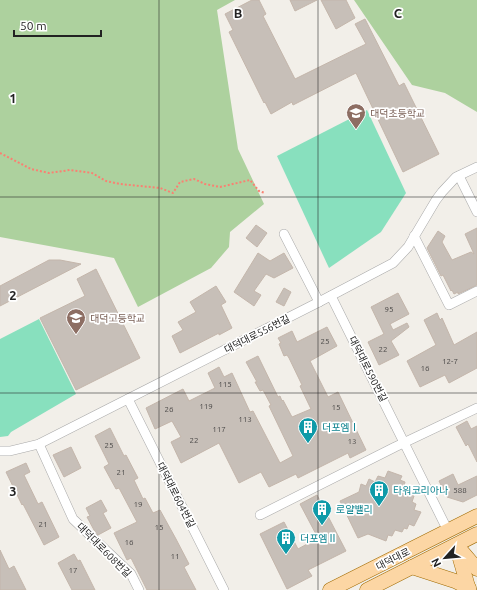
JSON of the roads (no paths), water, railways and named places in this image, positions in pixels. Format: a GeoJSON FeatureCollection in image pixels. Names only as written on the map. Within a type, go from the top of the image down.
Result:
{"type":"FeatureCollection","features":[{"type":"Feature","properties":{"kind":"main road","name":"대덕대로"},"geometry":{"type":"LineString","coordinates":[[330,590],[477,516]]}},
{"type":"Feature","properties":{"kind":"main road","name":"대덕대로"},"geometry":{"type":"LineString","coordinates":[[368,590],[477,534]]}},
{"type":"Feature","properties":{"kind":"main road"},"geometry":{"type":"LineString","coordinates":[[456,545],[477,569]]}},
{"type":"Feature","properties":{"kind":"main road"},"geometry":{"type":"LineString","coordinates":[[456,545],[469,589]]}},
{"type":"Feature","properties":{"kind":"main road"},"geometry":{"type":"LineString","coordinates":[[412,567],[455,581],[469,589]]}},
{"type":"Feature","properties":{"kind":"street","name":"대덕대로556번길"},"geometry":{"type":"LineString","coordinates":[[0,451],[10,451],[39,444],[320,302],[393,263],[408,246],[436,200],[456,177],[477,167]]}},
{"type":"Feature","properties":{"kind":"street"},"geometry":{"type":"LineString","coordinates":[[458,176],[477,212]]}},
{"type":"Feature","properties":{"kind":"street"},"geometry":{"type":"LineString","coordinates":[[284,234],[320,302]]}},
{"type":"Feature","properties":{"kind":"street"},"geometry":{"type":"LineString","coordinates":[[414,236],[449,305],[477,290]]}},
{"type":"Feature","properties":{"kind":"street","name":"대덕대로590번길"},"geometry":{"type":"LineString","coordinates":[[331,296],[448,531]]}},
{"type":"Feature","properties":{"kind":"street","name":"대덕대로604번길"},"geometry":{"type":"LineString","coordinates":[[128,400],[224,590]]}},
{"type":"Feature","properties":{"kind":"street"},"geometry":{"type":"LineString","coordinates":[[260,515],[405,442],[477,408]]}},
{"type":"Feature","properties":{"kind":"street","name":"대덕대로608번길"},"geometry":{"type":"LineString","coordinates":[[39,444],[73,519],[131,574],[139,590]]}},
{"type":"Feature","properties":{"kind":"place","name":"대덕초등학교"},"geometry":{"type":"Point","coordinates":[356,130]}},
{"type":"Feature","properties":{"kind":"place","name":"대덕고등학교"},"geometry":{"type":"Point","coordinates":[76,335]}},
{"type":"Feature","properties":{"kind":"place","name":"더포엠Ⅰ"},"geometry":{"type":"Point","coordinates":[308,444]}},
{"type":"Feature","properties":{"kind":"place","name":"타워코리아나"},"geometry":{"type":"Point","coordinates":[379,507]}},
{"type":"Feature","properties":{"kind":"place","name":"로얄밸리"},"geometry":{"type":"Point","coordinates":[322,526]}},
{"type":"Feature","properties":{"kind":"place","name":"더포엠Ⅱ"},"geometry":{"type":"Point","coordinates":[286,555]}}]}
